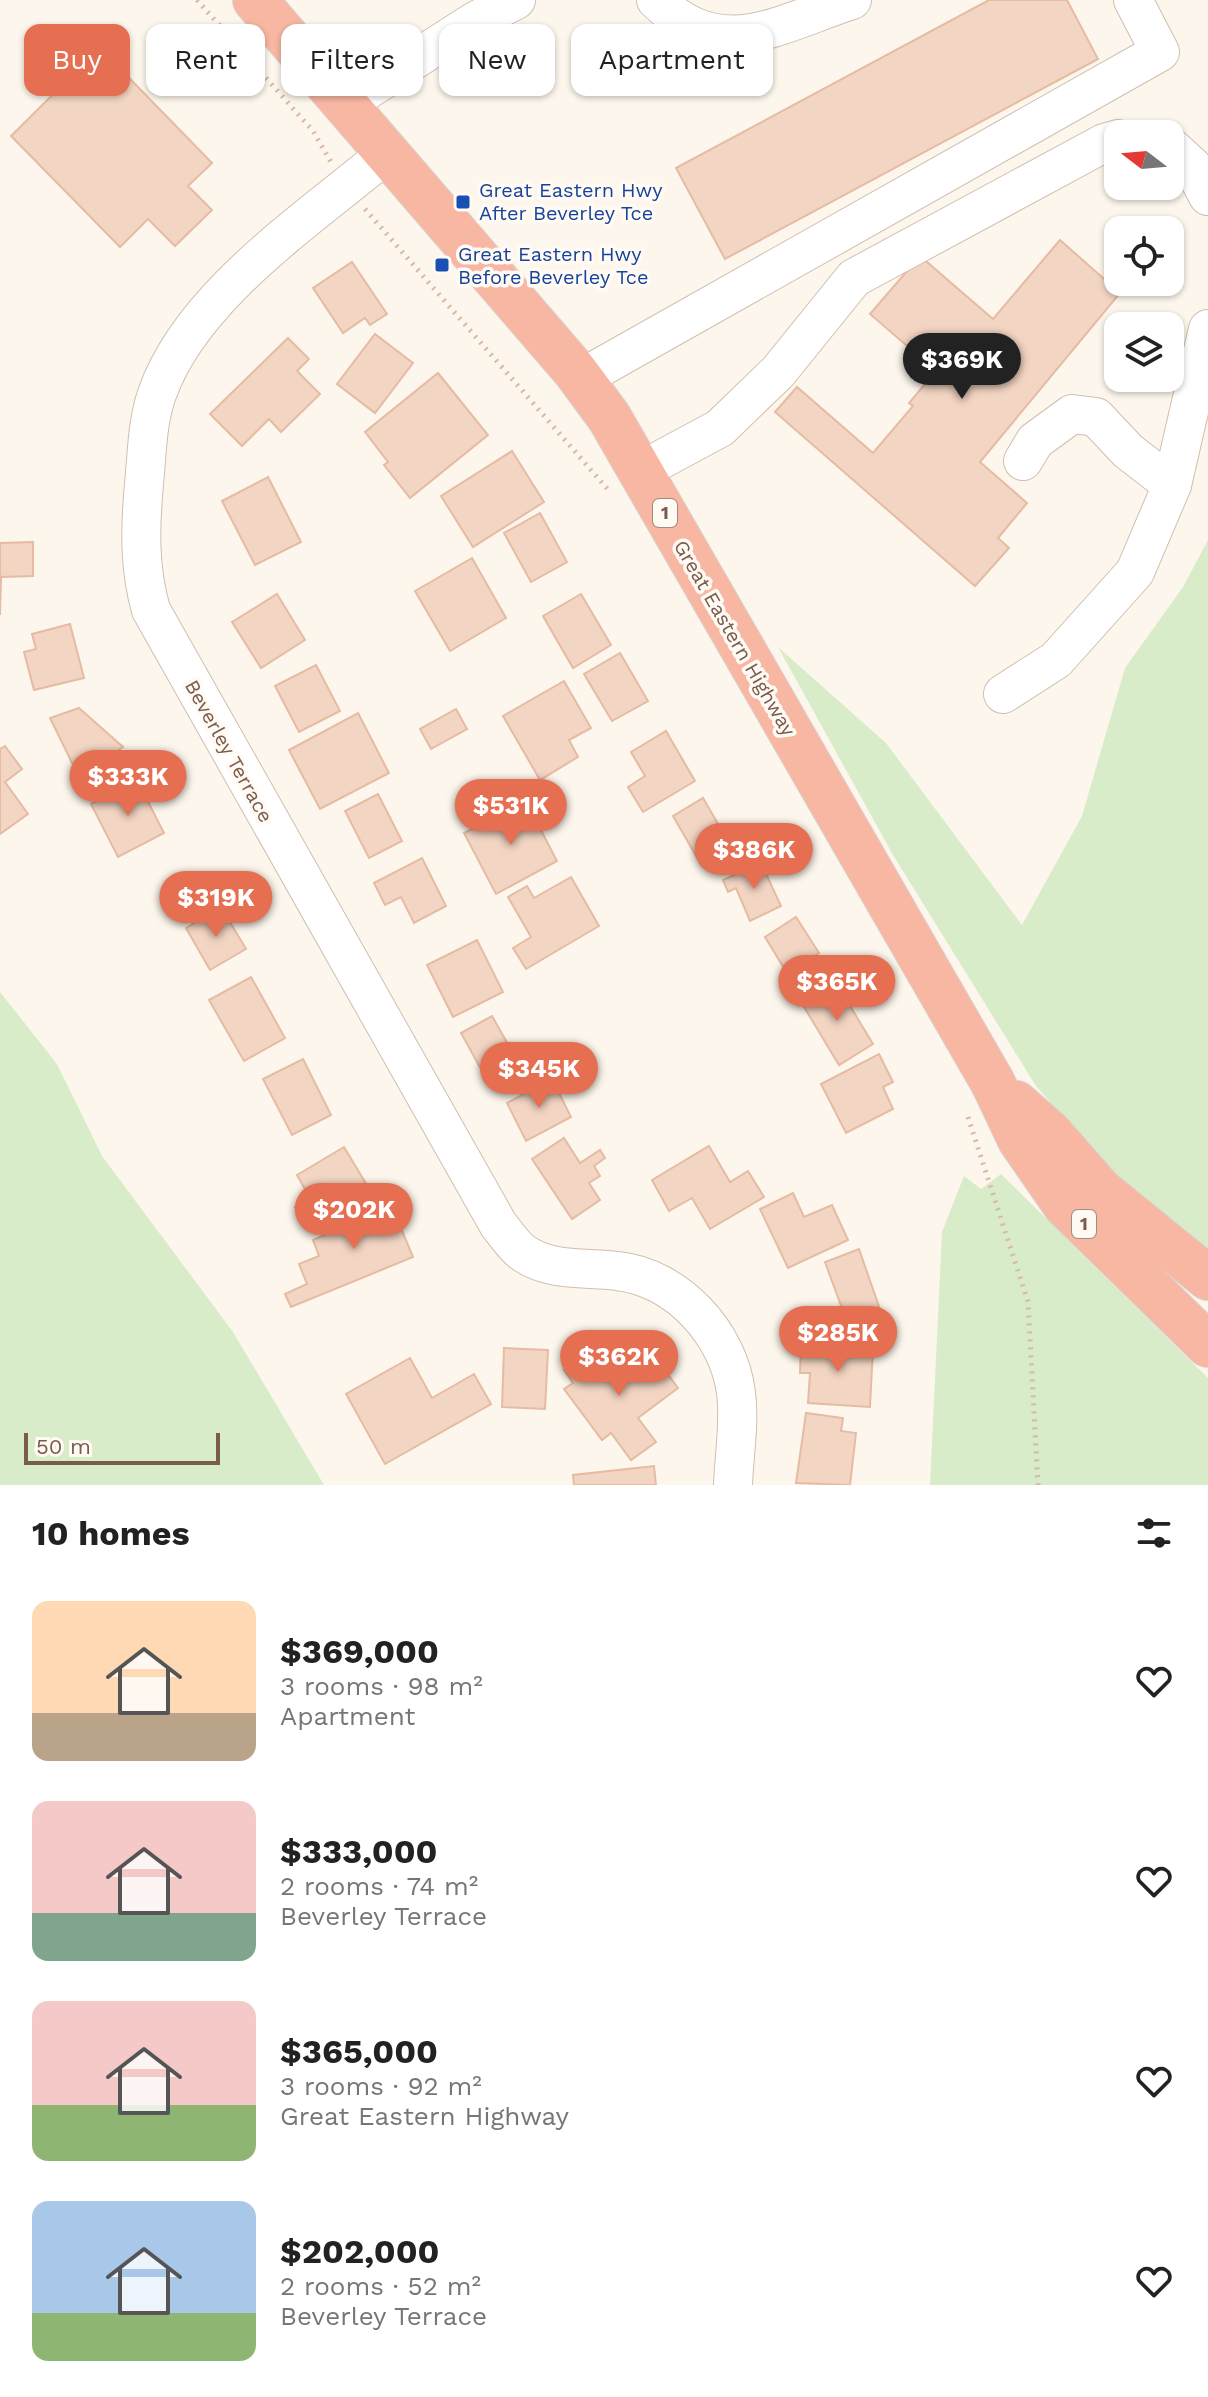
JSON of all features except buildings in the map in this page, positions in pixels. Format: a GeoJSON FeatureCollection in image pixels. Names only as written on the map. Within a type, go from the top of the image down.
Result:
{"type":"FeatureCollection","features":[{"type":"Feature","properties":{"kind":"highway","name":"Great Eastern Highway"},"geometry":{"type":"LineString","coordinates":[[255,0],[580,379],[631,486],[697,574],[979,1096],[1020,1140],[1065,1205],[1207,1345]]}},
{"type":"Feature","properties":{"kind":"highway","name":"Great Eastern Highway"},"geometry":{"type":"LineString","coordinates":[[979,1096],[1050,1133],[1100,1190],[1208,1278]]}},
{"type":"Feature","properties":{"kind":"street"},"geometry":{"type":"LineString","coordinates":[[344,105],[475,21],[516,0]]}},
{"type":"Feature","properties":{"kind":"street"},"geometry":{"type":"LineString","coordinates":[[656,0],[674,18],[711,36],[744,35],[852,0]]}},
{"type":"Feature","properties":{"kind":"street"},"geometry":{"type":"LineString","coordinates":[[864,0],[884,0]]}},
{"type":"Feature","properties":{"kind":"street"},"geometry":{"type":"LineString","coordinates":[[580,379],[1160,52],[1133,0]]}},
{"type":"Feature","properties":{"kind":"street"},"geometry":{"type":"LineString","coordinates":[[631,486],[720,428],[778,372],[854,278],[1104,143]]}},
{"type":"Feature","properties":{"kind":"street","name":"Beverley Terrace"},"geometry":{"type":"LineString","coordinates":[[386,154],[222,292],[184,340],[157,394],[148,437],[141,575],[151,610],[498,1224],[522,1252],[562,1268],[620,1271],[655,1281],[686,1300],[724,1350],[737,1393],[733,1485]]}},
{"type":"Feature","properties":{"kind":"street"},"geometry":{"type":"LineString","coordinates":[[1184,159],[1192,166],[1208,196]]}},
{"type":"Feature","properties":{"kind":"street"},"geometry":{"type":"LineString","coordinates":[[1003,694],[1056,660],[1135,572],[1172,485],[1208,329]]}},
{"type":"Feature","properties":{"kind":"street"},"geometry":{"type":"LineString","coordinates":[[1023,461],[1035,441],[1062,419],[1072,414],[1096,417],[1128,451],[1172,485]]}},
{"type":"Feature","properties":{"kind":"path"},"geometry":{"type":"LineString","coordinates":[[197,0],[313,131],[346,187],[631,486]]}},
{"type":"Feature","properties":{"kind":"path"},"geometry":{"type":"LineString","coordinates":[[979,1096],[1028,1302],[1038,1485]]}},
{"type":"Feature","properties":{"kind":"green space"},"geometry":{"type":"Polygon","coordinates":[[[1208,540],[1208,1255],[1133,1197],[1036,1086],[893,855],[778,647],[886,743],[1022,925],[1082,816],[1125,668],[1183,587],[1208,540]]]}},
{"type":"Feature","properties":{"kind":"green space"},"geometry":{"type":"Polygon","coordinates":[[[0,992],[57,1064],[102,1156],[233,1332],[324,1485],[0,1485],[0,992]]]}},
{"type":"Feature","properties":{"kind":"green space"},"geometry":{"type":"Polygon","coordinates":[[[1001,1174],[1208,1378],[1208,1485],[930,1485],[942,1232],[964,1176],[981,1189],[1001,1174]]]}},
{"type":"Feature","properties":{"kind":"place","name":"Great Eastern Hwy After Beverley Tce"},"geometry":{"type":"Point","coordinates":[463,202]}},
{"type":"Feature","properties":{"kind":"place","name":"Great Eastern Hwy Before Beverley Tce"},"geometry":{"type":"Point","coordinates":[442,265]}}]}
